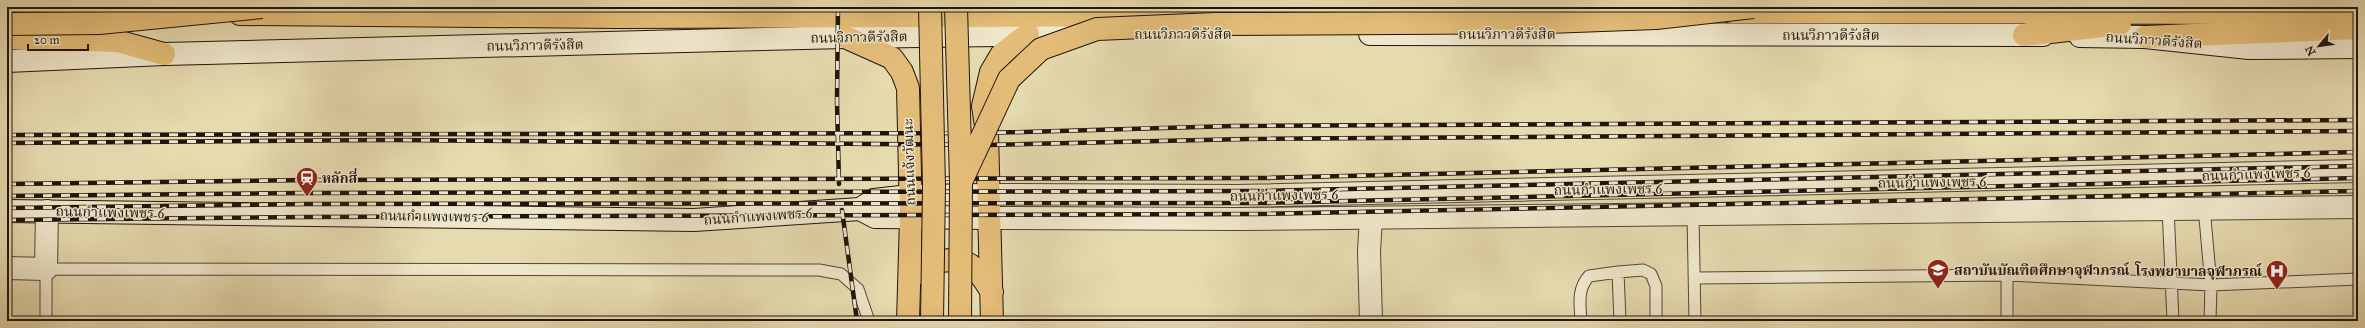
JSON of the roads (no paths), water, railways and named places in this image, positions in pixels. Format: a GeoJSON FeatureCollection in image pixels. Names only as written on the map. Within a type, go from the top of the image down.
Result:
{"type":"FeatureCollection","features":[{"type":"Feature","properties":{"kind":"main road"},"geometry":{"type":"LineString","coordinates":[[7,25],[99,23],[262,7]]}},
{"type":"Feature","properties":{"kind":"main road","name":"ถนนแจ้งวัฒนะ"},"geometry":{"type":"LineString","coordinates":[[930,7],[934,186],[932,321]]}},
{"type":"Feature","properties":{"kind":"main road"},"geometry":{"type":"LineString","coordinates":[[956,7],[961,182],[960,321]]}},
{"type":"Feature","properties":{"kind":"main road"},"geometry":{"type":"LineString","coordinates":[[961,182],[1009,80],[1041,49],[1097,29],[1215,24],[1563,22],[1656,18],[1753,7]]}},
{"type":"Feature","properties":{"kind":"main road","name":"ถนนวิภาวดีรังสิต"},"geometry":{"type":"LineString","coordinates":[[7,12],[619,17],[1871,11],[2220,13],[2358,12]]}},
{"type":"Feature","properties":{"kind":"main road"},"geometry":{"type":"LineString","coordinates":[[2024,35],[2220,13]]}},
{"type":"Feature","properties":{"kind":"main road"},"geometry":{"type":"LineString","coordinates":[[7,25],[66,39]]}},
{"type":"Feature","properties":{"kind":"main road"},"geometry":{"type":"LineString","coordinates":[[2145,37],[2358,28]]}},
{"type":"Feature","properties":{"kind":"main road"},"geometry":{"type":"LineString","coordinates":[[992,321],[990,195],[987,132],[983,106],[991,72],[1002,55],[1028,34]]}},
{"type":"Feature","properties":{"kind":"main road","name":"ถนนวิภาวดีรังสิต"},"geometry":{"type":"LineString","coordinates":[[7,60],[164,54],[845,37],[1028,34],[2024,35],[2145,37],[2250,48],[2358,47]]}},
{"type":"Feature","properties":{"kind":"main road","name":"ถนนแจ้งวัฒนะ"},"geometry":{"type":"LineString","coordinates":[[845,37],[892,58],[902,72],[908,88],[911,218],[908,321]]}},
{"type":"Feature","properties":{"kind":"main road"},"geometry":{"type":"LineString","coordinates":[[7,38],[117,42],[164,54]]}},
{"type":"Feature","properties":{"kind":"main road","name":"ถนนกำแพงเพชร 6"},"geometry":{"type":"LineString","coordinates":[[7,211],[694,220],[860,209],[874,200],[910,196],[1237,196],[2358,171]]}},
{"type":"Feature","properties":{"kind":"main road"},"geometry":{"type":"LineString","coordinates":[[2001,180],[2002,211]]}},
{"type":"Feature","properties":{"kind":"main road","name":"ถนนกำแพงเพชร 6"},"geometry":{"type":"LineString","coordinates":[[860,209],[875,217],[911,218],[1371,218],[2002,211],[2168,207],[2358,207]]}},
{"type":"Feature","properties":{"kind":"main road"},"geometry":{"type":"LineString","coordinates":[[7,268],[46,269],[47,211]]}},
{"type":"Feature","properties":{"kind":"main road"},"geometry":{"type":"LineString","coordinates":[[1371,218],[1370,251],[1372,321]]}},
{"type":"Feature","properties":{"kind":"main road"},"geometry":{"type":"LineString","coordinates":[[909,294],[919,271],[935,262],[949,260],[971,266],[982,276],[992,292]]}},
{"type":"Feature","properties":{"kind":"lane"},"geometry":{"type":"LineString","coordinates":[[2168,207],[2173,284],[2173,321]]}},
{"type":"Feature","properties":{"kind":"lane"},"geometry":{"type":"LineString","coordinates":[[2204,207],[2211,285],[2210,321]]}},
{"type":"Feature","properties":{"kind":"lane"},"geometry":{"type":"LineString","coordinates":[[1693,215],[1695,321]]}},
{"type":"Feature","properties":{"kind":"lane"},"geometry":{"type":"LineString","coordinates":[[46,321],[46,269],[819,270],[841,274],[858,289],[869,321]]}},
{"type":"Feature","properties":{"kind":"lane"},"geometry":{"type":"LineString","coordinates":[[1581,321],[1580,290],[1583,283],[1589,276],[1643,270],[1651,274],[1656,286],[1656,321]]}},
{"type":"Feature","properties":{"kind":"lane"},"geometry":{"type":"LineString","coordinates":[[1618,272],[1620,321]]}},
{"type":"Feature","properties":{"kind":"lane"},"geometry":{"type":"LineString","coordinates":[[1694,278],[2007,275],[2211,285],[2358,279]]}},
{"type":"Feature","properties":{"kind":"lane"},"geometry":{"type":"LineString","coordinates":[[2007,275],[2007,321]]}},
{"type":"Feature","properties":{"kind":"railway"},"geometry":{"type":"LineString","coordinates":[[838,7],[837,101],[839,184]]}},
{"type":"Feature","properties":{"kind":"railway"},"geometry":{"type":"LineString","coordinates":[[7,135],[987,133],[1233,126],[2358,120]]}},
{"type":"Feature","properties":{"kind":"railway"},"geometry":{"type":"LineString","coordinates":[[7,143],[391,140],[988,145],[1248,139],[2358,131]]}},
{"type":"Feature","properties":{"kind":"railway"},"geometry":{"type":"LineString","coordinates":[[7,184],[307,180],[1259,178],[2358,152]]}},
{"type":"Feature","properties":{"kind":"railway"},"geometry":{"type":"LineString","coordinates":[[7,196],[307,193],[1259,191],[2358,166]]}},
{"type":"Feature","properties":{"kind":"railway"},"geometry":{"type":"LineString","coordinates":[[7,208],[307,204],[1260,203],[2358,178]]}},
{"type":"Feature","properties":{"kind":"railway"},"geometry":{"type":"LineString","coordinates":[[7,220],[307,217],[1259,214],[2358,191]]}},
{"type":"Feature","properties":{"kind":"railway"},"geometry":{"type":"LineString","coordinates":[[842,210],[857,321]]}},
{"type":"Feature","properties":{"kind":"place","name":"หลักสี่"},"geometry":{"type":"Point","coordinates":[307,198]}},
{"type":"Feature","properties":{"kind":"place","name":"สถาบันบัณฑิตศึกษาจุฬาภรณ์"},"geometry":{"type":"Point","coordinates":[1938,290]}},
{"type":"Feature","properties":{"kind":"place","name":"โรงพยาบาลจุฬาภรณ์"},"geometry":{"type":"Point","coordinates":[2277,290]}}]}
